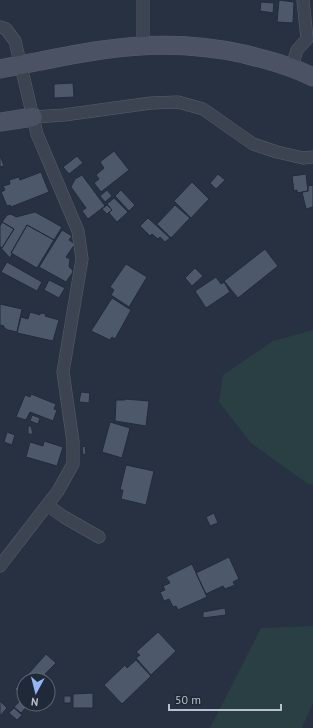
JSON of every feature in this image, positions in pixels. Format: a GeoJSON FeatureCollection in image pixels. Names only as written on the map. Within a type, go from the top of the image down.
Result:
{"type":"FeatureCollection","features":[{"type":"Feature","properties":{"kind":"street"},"geometry":{"type":"LineString","coordinates":[[143,0],[143,44]]}},
{"type":"Feature","properties":{"kind":"street"},"geometry":{"type":"LineString","coordinates":[[292,66],[297,50],[310,40],[303,0]]}},
{"type":"Feature","properties":{"kind":"street"},"geometry":{"type":"LineString","coordinates":[[0,27],[6,29],[15,41],[32,117],[53,175],[78,231],[82,259],[63,372],[73,442],[73,464],[58,491],[0,566]]}},
{"type":"Feature","properties":{"kind":"street"},"geometry":{"type":"LineString","coordinates":[[0,69],[98,50],[143,44],[184,45],[214,47],[292,66],[313,77]]}},
{"type":"Feature","properties":{"kind":"street"},"geometry":{"type":"LineString","coordinates":[[0,79],[21,65]]}},
{"type":"Feature","properties":{"kind":"street"},"geometry":{"type":"LineString","coordinates":[[0,122],[150,103],[178,102],[202,109],[253,144],[277,152],[303,158],[313,157]]}},
{"type":"Feature","properties":{"kind":"street"},"geometry":{"type":"LineString","coordinates":[[47,505],[64,518],[99,537]]}},
{"type":"Feature","properties":{"kind":"green space"},"geometry":{"type":"Polygon","coordinates":[[[313,330],[313,484],[308,484],[251,443],[219,402],[223,375],[273,341],[313,330]]]}},
{"type":"Feature","properties":{"kind":"green space"},"geometry":{"type":"Polygon","coordinates":[[[313,626],[313,703],[302,728],[210,728],[261,628],[313,626]]]}},
{"type":"Feature","properties":{"kind":"building"},"geometry":{"type":"Polygon","coordinates":[[[279,0],[294,2],[293,23],[277,22],[279,0]]]}},
{"type":"Feature","properties":{"kind":"building"},"geometry":{"type":"Polygon","coordinates":[[[261,2],[274,3],[273,13],[260,11],[261,2]]]}},
{"type":"Feature","properties":{"kind":"building"},"geometry":{"type":"Polygon","coordinates":[[[73,83],[74,97],[54,98],[54,84],[73,83]]]}},
{"type":"Feature","properties":{"kind":"building"},"geometry":{"type":"Polygon","coordinates":[[[114,151],[129,170],[101,192],[94,183],[99,179],[96,175],[104,168],[100,162],[114,151]]]}},
{"type":"Feature","properties":{"kind":"building"},"geometry":{"type":"Polygon","coordinates":[[[0,155],[4,166],[0,167],[0,155]]]}},
{"type":"Feature","properties":{"kind":"building"},"geometry":{"type":"Polygon","coordinates":[[[77,156],[83,163],[69,174],[63,167],[77,156]]]}},
{"type":"Feature","properties":{"kind":"building"},"geometry":{"type":"Polygon","coordinates":[[[41,172],[49,192],[11,207],[10,205],[7,206],[1,192],[5,190],[3,186],[10,184],[9,180],[19,177],[20,180],[41,172]]]}},
{"type":"Feature","properties":{"kind":"building"},"geometry":{"type":"Polygon","coordinates":[[[218,174],[225,180],[216,189],[210,183],[218,174]]]}},
{"type":"Feature","properties":{"kind":"building"},"geometry":{"type":"Polygon","coordinates":[[[306,174],[308,191],[297,193],[297,190],[294,191],[292,176],[306,174]]]}},
{"type":"Feature","properties":{"kind":"building"},"geometry":{"type":"Polygon","coordinates":[[[82,175],[105,206],[88,219],[82,211],[86,208],[71,187],[75,179],[82,175]]]}},
{"type":"Feature","properties":{"kind":"building"},"geometry":{"type":"Polygon","coordinates":[[[192,182],[209,199],[191,218],[174,201],[192,182]]]}},
{"type":"Feature","properties":{"kind":"building"},"geometry":{"type":"Polygon","coordinates":[[[313,185],[313,207],[306,209],[302,192],[308,191],[308,186],[313,185]]]}},
{"type":"Feature","properties":{"kind":"building"},"geometry":{"type":"Polygon","coordinates":[[[107,190],[112,196],[105,202],[100,196],[107,190]]]}},
{"type":"Feature","properties":{"kind":"building"},"geometry":{"type":"Polygon","coordinates":[[[121,190],[135,205],[129,211],[115,196],[121,190]]]}},
{"type":"Feature","properties":{"kind":"building"},"geometry":{"type":"Polygon","coordinates":[[[114,198],[128,212],[117,222],[109,213],[112,210],[107,204],[114,198]]]}},
{"type":"Feature","properties":{"kind":"building"},"geometry":{"type":"Polygon","coordinates":[[[107,205],[112,210],[107,214],[102,209],[107,205]]]}},
{"type":"Feature","properties":{"kind":"building"},"geometry":{"type":"Polygon","coordinates":[[[175,205],[190,218],[171,238],[157,224],[175,205]]]}},
{"type":"Feature","properties":{"kind":"building"},"geometry":{"type":"Polygon","coordinates":[[[35,212],[62,227],[54,240],[27,225],[11,253],[10,258],[0,247],[2,248],[14,229],[2,222],[7,215],[11,214],[16,217],[35,212]]]}},
{"type":"Feature","properties":{"kind":"building"},"geometry":{"type":"Polygon","coordinates":[[[148,218],[170,238],[165,242],[160,237],[158,239],[152,234],[150,236],[140,226],[148,218]]]}},
{"type":"Feature","properties":{"kind":"building"},"geometry":{"type":"Polygon","coordinates":[[[2,222],[14,229],[2,248],[0,247],[0,226],[2,222]]]}},
{"type":"Feature","properties":{"kind":"building"},"geometry":{"type":"Polygon","coordinates":[[[27,225],[54,240],[37,268],[11,253],[27,225]]]}},
{"type":"Feature","properties":{"kind":"building"},"geometry":{"type":"Polygon","coordinates":[[[62,230],[72,236],[69,240],[75,244],[66,257],[70,259],[69,267],[73,272],[66,282],[39,267],[62,230]]]}},
{"type":"Feature","properties":{"kind":"building"},"geometry":{"type":"Polygon","coordinates":[[[265,249],[278,266],[238,298],[224,281],[265,249]]]}},
{"type":"Feature","properties":{"kind":"building"},"geometry":{"type":"Polygon","coordinates":[[[7,262],[42,282],[37,291],[1,272],[7,262]]]}},
{"type":"Feature","properties":{"kind":"building"},"geometry":{"type":"Polygon","coordinates":[[[126,264],[147,277],[129,307],[111,295],[114,290],[110,287],[126,264]]]}},
{"type":"Feature","properties":{"kind":"building"},"geometry":{"type":"Polygon","coordinates":[[[195,268],[203,276],[192,286],[185,278],[195,268]]]}},
{"type":"Feature","properties":{"kind":"building"},"geometry":{"type":"Polygon","coordinates":[[[216,277],[221,284],[224,282],[230,292],[206,308],[195,291],[216,277]]]}},
{"type":"Feature","properties":{"kind":"building"},"geometry":{"type":"Polygon","coordinates":[[[49,280],[65,288],[59,298],[44,290],[49,280]]]}},
{"type":"Feature","properties":{"kind":"building"},"geometry":{"type":"Polygon","coordinates":[[[112,298],[131,310],[115,339],[112,337],[110,340],[91,331],[112,298]]]}},
{"type":"Feature","properties":{"kind":"building"},"geometry":{"type":"Polygon","coordinates":[[[0,304],[22,309],[17,332],[8,330],[4,328],[4,326],[0,325],[0,304]]]}},
{"type":"Feature","properties":{"kind":"building"},"geometry":{"type":"Polygon","coordinates":[[[30,312],[40,315],[40,313],[46,314],[45,316],[59,320],[53,341],[17,333],[21,317],[28,319],[30,312]]]}},
{"type":"Feature","properties":{"kind":"building"},"geometry":{"type":"Polygon","coordinates":[[[81,392],[90,393],[89,403],[79,402],[81,392]]]}},
{"type":"Feature","properties":{"kind":"building"},"geometry":{"type":"Polygon","coordinates":[[[31,394],[56,404],[54,409],[57,410],[53,421],[30,412],[26,420],[16,417],[25,395],[30,397],[31,394]]]}},
{"type":"Feature","properties":{"kind":"building"},"geometry":{"type":"Polygon","coordinates":[[[125,399],[149,401],[146,426],[115,421],[116,400],[125,399]]]}},
{"type":"Feature","properties":{"kind":"building"},"geometry":{"type":"Polygon","coordinates":[[[32,415],[40,418],[38,424],[30,421],[32,415]]]}},
{"type":"Feature","properties":{"kind":"building"},"geometry":{"type":"Polygon","coordinates":[[[110,422],[130,428],[122,458],[102,452],[110,422]]]}},
{"type":"Feature","properties":{"kind":"building"},"geometry":{"type":"Polygon","coordinates":[[[28,426],[31,426],[33,434],[28,434],[28,426]]]}},
{"type":"Feature","properties":{"kind":"building"},"geometry":{"type":"Polygon","coordinates":[[[7,432],[15,435],[12,445],[4,442],[7,432]]]}},
{"type":"Feature","properties":{"kind":"building"},"geometry":{"type":"Polygon","coordinates":[[[44,441],[63,447],[57,466],[26,457],[30,442],[43,446],[44,441]]]}},
{"type":"Feature","properties":{"kind":"building"},"geometry":{"type":"Polygon","coordinates":[[[85,446],[86,454],[83,455],[82,447],[85,446]]]}},
{"type":"Feature","properties":{"kind":"building"},"geometry":{"type":"Polygon","coordinates":[[[126,465],[154,471],[146,505],[121,499],[123,490],[120,490],[126,465]]]}},
{"type":"Feature","properties":{"kind":"building"},"geometry":{"type":"Polygon","coordinates":[[[214,513],[218,523],[210,526],[206,517],[214,513]]]}},
{"type":"Feature","properties":{"kind":"building"},"geometry":{"type":"Polygon","coordinates":[[[229,557],[239,579],[233,582],[235,585],[225,589],[223,586],[206,594],[196,573],[229,557]]]}},
{"type":"Feature","properties":{"kind":"building"},"geometry":{"type":"Polygon","coordinates":[[[192,564],[207,597],[178,610],[176,606],[173,607],[169,599],[164,601],[160,592],[165,590],[163,586],[170,583],[166,577],[192,564]]]}},
{"type":"Feature","properties":{"kind":"building"},"geometry":{"type":"Polygon","coordinates":[[[225,608],[226,615],[203,618],[203,612],[225,608]]]}},
{"type":"Feature","properties":{"kind":"building"},"geometry":{"type":"Polygon","coordinates":[[[158,632],[176,651],[151,675],[136,658],[140,655],[136,652],[158,632]]]}},
{"type":"Feature","properties":{"kind":"building"},"geometry":{"type":"Polygon","coordinates":[[[46,654],[56,663],[47,672],[30,672],[46,654]]]}},
{"type":"Feature","properties":{"kind":"building"},"geometry":{"type":"Polygon","coordinates":[[[136,660],[151,676],[122,704],[104,685],[125,665],[127,668],[136,660]]]}},
{"type":"Feature","properties":{"kind":"building"},"geometry":{"type":"Polygon","coordinates":[[[93,693],[93,708],[73,708],[73,694],[93,693]]]}},
{"type":"Feature","properties":{"kind":"building"},"geometry":{"type":"Polygon","coordinates":[[[64,696],[71,696],[71,703],[64,703],[64,696]]]}},
{"type":"Feature","properties":{"kind":"building"},"geometry":{"type":"Polygon","coordinates":[[[0,701],[7,708],[0,716],[0,701]]]}},
{"type":"Feature","properties":{"kind":"building"},"geometry":{"type":"Polygon","coordinates":[[[14,708],[16,712],[22,715],[17,720],[9,713],[14,708]]]}}]}
